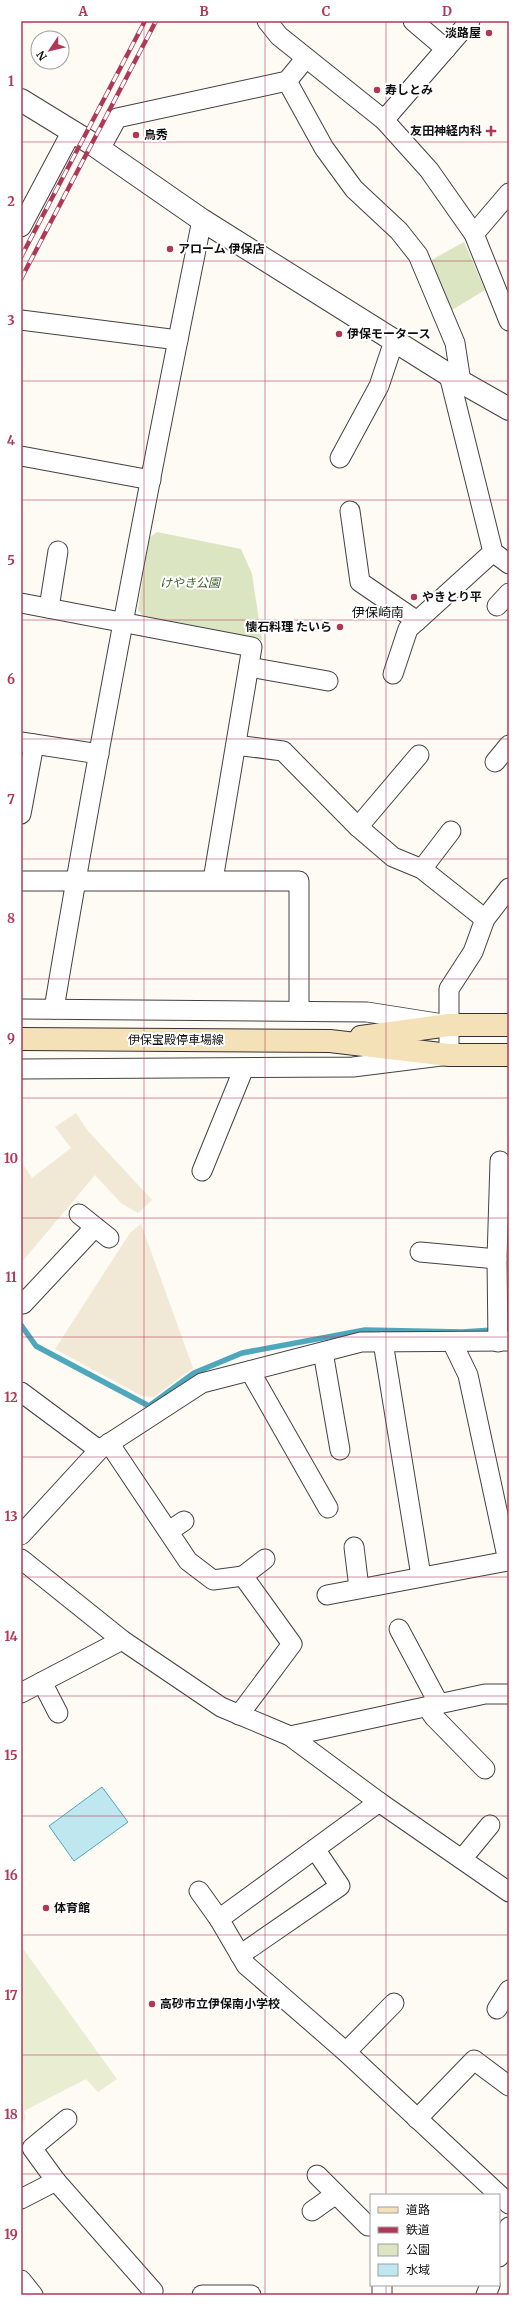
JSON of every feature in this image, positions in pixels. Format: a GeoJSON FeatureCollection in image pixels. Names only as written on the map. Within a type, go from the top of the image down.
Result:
{"type":"FeatureCollection","features":[{"type":"Feature","properties":{"kind":"main road","name":"伊保宝殿停車場線"},"geometry":{"type":"LineString","coordinates":[[330,1041],[449,1025],[509,1025]]}},
{"type":"Feature","properties":{"kind":"main road","name":"伊保宝殿停車場線"},"geometry":{"type":"LineString","coordinates":[[21,1038],[330,1041],[449,1055],[509,1055]]}},
{"type":"Feature","properties":{"kind":"street"},"geometry":{"type":"LineString","coordinates":[[267,21],[279,36],[384,120],[429,170],[474,234],[509,322]]}},
{"type":"Feature","properties":{"kind":"street"},"geometry":{"type":"LineString","coordinates":[[413,21],[446,49]]}},
{"type":"Feature","properties":{"kind":"street"},"geometry":{"type":"LineString","coordinates":[[384,120],[470,21]]}},
{"type":"Feature","properties":{"kind":"street"},"geometry":{"type":"LineString","coordinates":[[100,149],[117,118],[287,81],[306,58]]}},
{"type":"Feature","properties":{"kind":"street"},"geometry":{"type":"LineString","coordinates":[[287,81],[324,148],[354,188],[398,231],[418,255],[455,343],[455,378],[493,552],[509,564]]}},
{"type":"Feature","properties":{"kind":"street"},"geometry":{"type":"LineString","coordinates":[[21,100],[100,149],[202,220],[394,341],[509,409]]}},
{"type":"Feature","properties":{"kind":"street"},"geometry":{"type":"LineString","coordinates":[[21,227],[72,131]]}},
{"type":"Feature","properties":{"kind":"street"},"geometry":{"type":"LineString","coordinates":[[474,234],[509,193]]}},
{"type":"Feature","properties":{"kind":"street"},"geometry":{"type":"LineString","coordinates":[[54,1009],[76,880],[150,480],[202,220]]}},
{"type":"Feature","properties":{"kind":"street"},"geometry":{"type":"LineString","coordinates":[[21,320],[178,340]]}},
{"type":"Feature","properties":{"kind":"street"},"geometry":{"type":"LineString","coordinates":[[340,458],[379,386],[394,341]]}},
{"type":"Feature","properties":{"kind":"street"},"geometry":{"type":"LineString","coordinates":[[21,456],[150,480]]}},
{"type":"Feature","properties":{"kind":"street"},"geometry":{"type":"LineString","coordinates":[[350,511],[360,582],[417,621]]}},
{"type":"Feature","properties":{"kind":"street"},"geometry":{"type":"LineString","coordinates":[[49,608],[58,551]]}},
{"type":"Feature","properties":{"kind":"street"},"geometry":{"type":"LineString","coordinates":[[393,674],[408,629],[493,552]]}},
{"type":"Feature","properties":{"kind":"street"},"geometry":{"type":"LineString","coordinates":[[21,603],[124,621],[252,647],[213,880]]}},
{"type":"Feature","properties":{"kind":"street"},"geometry":{"type":"LineString","coordinates":[[248,667],[328,681]]}},
{"type":"Feature","properties":{"kind":"street"},"geometry":{"type":"LineString","coordinates":[[21,814],[27,743],[99,754]]}},
{"type":"Feature","properties":{"kind":"street"},"geometry":{"type":"LineString","coordinates":[[236,745],[283,751],[358,827],[393,857],[422,869],[485,919]]}},
{"type":"Feature","properties":{"kind":"street"},"geometry":{"type":"LineString","coordinates":[[495,762],[509,745]]}},
{"type":"Feature","properties":{"kind":"street"},"geometry":{"type":"LineString","coordinates":[[358,827],[419,755]]}},
{"type":"Feature","properties":{"kind":"street"},"geometry":{"type":"LineString","coordinates":[[422,869],[451,832]]}},
{"type":"Feature","properties":{"kind":"street"},"geometry":{"type":"LineString","coordinates":[[21,881],[213,880],[299,882],[299,1011]]}},
{"type":"Feature","properties":{"kind":"street"},"geometry":{"type":"LineString","coordinates":[[21,1069],[353,1067],[449,1055],[449,989],[473,952],[485,919],[509,888]]}},
{"type":"Feature","properties":{"kind":"street"},"geometry":{"type":"LineString","coordinates":[[21,1009],[367,1012],[449,1025]]}},
{"type":"Feature","properties":{"kind":"street"},"geometry":{"type":"LineString","coordinates":[[202,1171],[244,1068]]}},
{"type":"Feature","properties":{"kind":"street"},"geometry":{"type":"LineString","coordinates":[[21,1535],[104,1447],[202,1383],[361,1342],[503,1342],[496,1318],[500,1161]]}},
{"type":"Feature","properties":{"kind":"street"},"geometry":{"type":"LineString","coordinates":[[21,1299],[23,1304],[102,1233],[79,1214]]}},
{"type":"Feature","properties":{"kind":"street"},"geometry":{"type":"LineString","coordinates":[[420,1252],[497,1259]]}},
{"type":"Feature","properties":{"kind":"street"},"geometry":{"type":"LineString","coordinates":[[383,1342],[421,1576]]}},
{"type":"Feature","properties":{"kind":"street"},"geometry":{"type":"LineString","coordinates":[[327,1595],[421,1576],[508,1561],[468,1375],[452,1342]]}},
{"type":"Feature","properties":{"kind":"street"},"geometry":{"type":"LineString","coordinates":[[323,1352],[340,1450]]}},
{"type":"Feature","properties":{"kind":"street"},"geometry":{"type":"LineString","coordinates":[[250,1371],[302,1479],[328,1508]]}},
{"type":"Feature","properties":{"kind":"street"},"geometry":{"type":"LineString","coordinates":[[21,1392],[104,1447],[168,1531],[188,1561],[213,1580],[243,1576],[265,1559]]}},
{"type":"Feature","properties":{"kind":"street"},"geometry":{"type":"LineString","coordinates":[[168,1531],[184,1521]]}},
{"type":"Feature","properties":{"kind":"street"},"geometry":{"type":"LineString","coordinates":[[354,1547],[359,1588]]}},
{"type":"Feature","properties":{"kind":"street"},"geometry":{"type":"LineString","coordinates":[[21,1559],[122,1640],[221,1707],[290,1736],[378,1802],[509,1892]]}},
{"type":"Feature","properties":{"kind":"street"},"geometry":{"type":"LineString","coordinates":[[239,1715],[292,1644],[243,1576]]}},
{"type":"Feature","properties":{"kind":"street"},"geometry":{"type":"LineString","coordinates":[[399,1629],[433,1706],[434,1717],[485,1769]]}},
{"type":"Feature","properties":{"kind":"street"},"geometry":{"type":"LineString","coordinates":[[21,1693],[122,1640]]}},
{"type":"Feature","properties":{"kind":"street"},"geometry":{"type":"LineString","coordinates":[[42,1682],[58,1713]]}},
{"type":"Feature","properties":{"kind":"street"},"geometry":{"type":"LineString","coordinates":[[290,1736],[485,1694],[509,1694]]}},
{"type":"Feature","properties":{"kind":"street"},"geometry":{"type":"LineString","coordinates":[[219,1918],[378,1802]]}},
{"type":"Feature","properties":{"kind":"street"},"geometry":{"type":"LineString","coordinates":[[462,1860],[490,1825]]}},
{"type":"Feature","properties":{"kind":"street"},"geometry":{"type":"LineString","coordinates":[[240,1955],[340,1886],[315,1849]]}},
{"type":"Feature","properties":{"kind":"street"},"geometry":{"type":"LineString","coordinates":[[199,1891],[219,1918],[246,1965],[346,2052],[498,2194]]}},
{"type":"Feature","properties":{"kind":"street"},"geometry":{"type":"LineString","coordinates":[[497,2009],[509,1990]]}},
{"type":"Feature","properties":{"kind":"street"},"geometry":{"type":"LineString","coordinates":[[346,2052],[394,2003]]}},
{"type":"Feature","properties":{"kind":"street"},"geometry":{"type":"LineString","coordinates":[[417,2119],[474,2060],[509,2086]]}},
{"type":"Feature","properties":{"kind":"street"},"geometry":{"type":"LineString","coordinates":[[67,2119],[32,2148],[56,2181],[152,2291],[151,2295]]}},
{"type":"Feature","properties":{"kind":"street"},"geometry":{"type":"LineString","coordinates":[[317,2175],[368,2226],[370,2226]]}},
{"type":"Feature","properties":{"kind":"street"},"geometry":{"type":"LineString","coordinates":[[21,2199],[56,2181]]}},
{"type":"Feature","properties":{"kind":"street"},"geometry":{"type":"LineString","coordinates":[[312,2211],[336,2194]]}},
{"type":"Feature","properties":{"kind":"street"},"geometry":{"type":"LineString","coordinates":[[500,2196],[509,2204]]}},
{"type":"Feature","properties":{"kind":"street"},"geometry":{"type":"LineString","coordinates":[[500,2254],[509,2227]]}},
{"type":"Feature","properties":{"kind":"street"},"geometry":{"type":"LineString","coordinates":[[21,2280],[33,2295]]}},
{"type":"Feature","properties":{"kind":"street"},"geometry":{"type":"LineString","coordinates":[[202,2295],[251,2295]]}},
{"type":"Feature","properties":{"kind":"shaded area"},"geometry":{"type":"Polygon","coordinates":[[[76,1113],[88,1131],[152,1200],[138,1213],[121,1203],[95,1175],[21,1263],[21,1161],[32,1178],[71,1148],[55,1127],[76,1113]]]}},
{"type":"Feature","properties":{"kind":"shaded area"},"geometry":{"type":"Polygon","coordinates":[[[141,1224],[193,1368],[154,1397],[142,1396],[55,1349],[130,1233],[141,1224]]]}},
{"type":"Feature","properties":{"kind":"green space"},"geometry":{"type":"Polygon","coordinates":[[[464,242],[485,290],[447,313],[426,263],[464,242]]]}},
{"type":"Feature","properties":{"kind":"green space","name":"けやき公園"},"geometry":{"type":"Polygon","coordinates":[[[157,532],[241,549],[252,574],[262,640],[145,618],[138,610],[149,538],[157,532]]]}},
{"type":"Feature","properties":{"kind":"green space"},"geometry":{"type":"Polygon","coordinates":[[[21,1946],[117,2079],[98,2092],[86,2079],[24,2111],[26,2119],[21,2122],[21,1946]]]}},
{"type":"Feature","properties":{"kind":"water"},"geometry":{"type":"Polygon","coordinates":[[[102,1787],[128,1822],[74,1861],[49,1826],[102,1787]]]}},
{"type":"Feature","properties":{"kind":"waterway"},"geometry":{"type":"LineString","coordinates":[[21,1325],[36,1346],[149,1406],[194,1373],[242,1353],[365,1330],[462,1332],[509,1329]]}},
{"type":"Feature","properties":{"kind":"railway"},"geometry":{"type":"LineString","coordinates":[[21,257],[145,21]]}},
{"type":"Feature","properties":{"kind":"railway"},"geometry":{"type":"LineString","coordinates":[[21,279],[156,21]]}},
{"type":"Feature","properties":{"kind":"place","name":"淡路屋"},"geometry":{"type":"Point","coordinates":[489,33]}},
{"type":"Feature","properties":{"kind":"place","name":"寿しとみ"},"geometry":{"type":"Point","coordinates":[377,90]}},
{"type":"Feature","properties":{"kind":"place","name":"友田神経内科"},"geometry":{"type":"Point","coordinates":[491,131]}},
{"type":"Feature","properties":{"kind":"place","name":"鳥秀"},"geometry":{"type":"Point","coordinates":[136,135]}},
{"type":"Feature","properties":{"kind":"place","name":"アローム 伊保店"},"geometry":{"type":"Point","coordinates":[170,249]}},
{"type":"Feature","properties":{"kind":"place","name":"伊保モータース"},"geometry":{"type":"Point","coordinates":[339,334]}},
{"type":"Feature","properties":{"kind":"place","name":"やきとり平"},"geometry":{"type":"Point","coordinates":[414,597]}},
{"type":"Feature","properties":{"kind":"place","name":"懐石料理 たいら"},"geometry":{"type":"Point","coordinates":[340,627]}},
{"type":"Feature","properties":{"kind":"place","name":"体育館"},"geometry":{"type":"Point","coordinates":[46,1908]}},
{"type":"Feature","properties":{"kind":"place","name":"高砂市立伊保南小学校"},"geometry":{"type":"Point","coordinates":[152,2004]}},
{"type":"Feature","properties":{"kind":"district","name":"伊保崎南"},"geometry":{"type":"Point","coordinates":[378,612]}}]}
